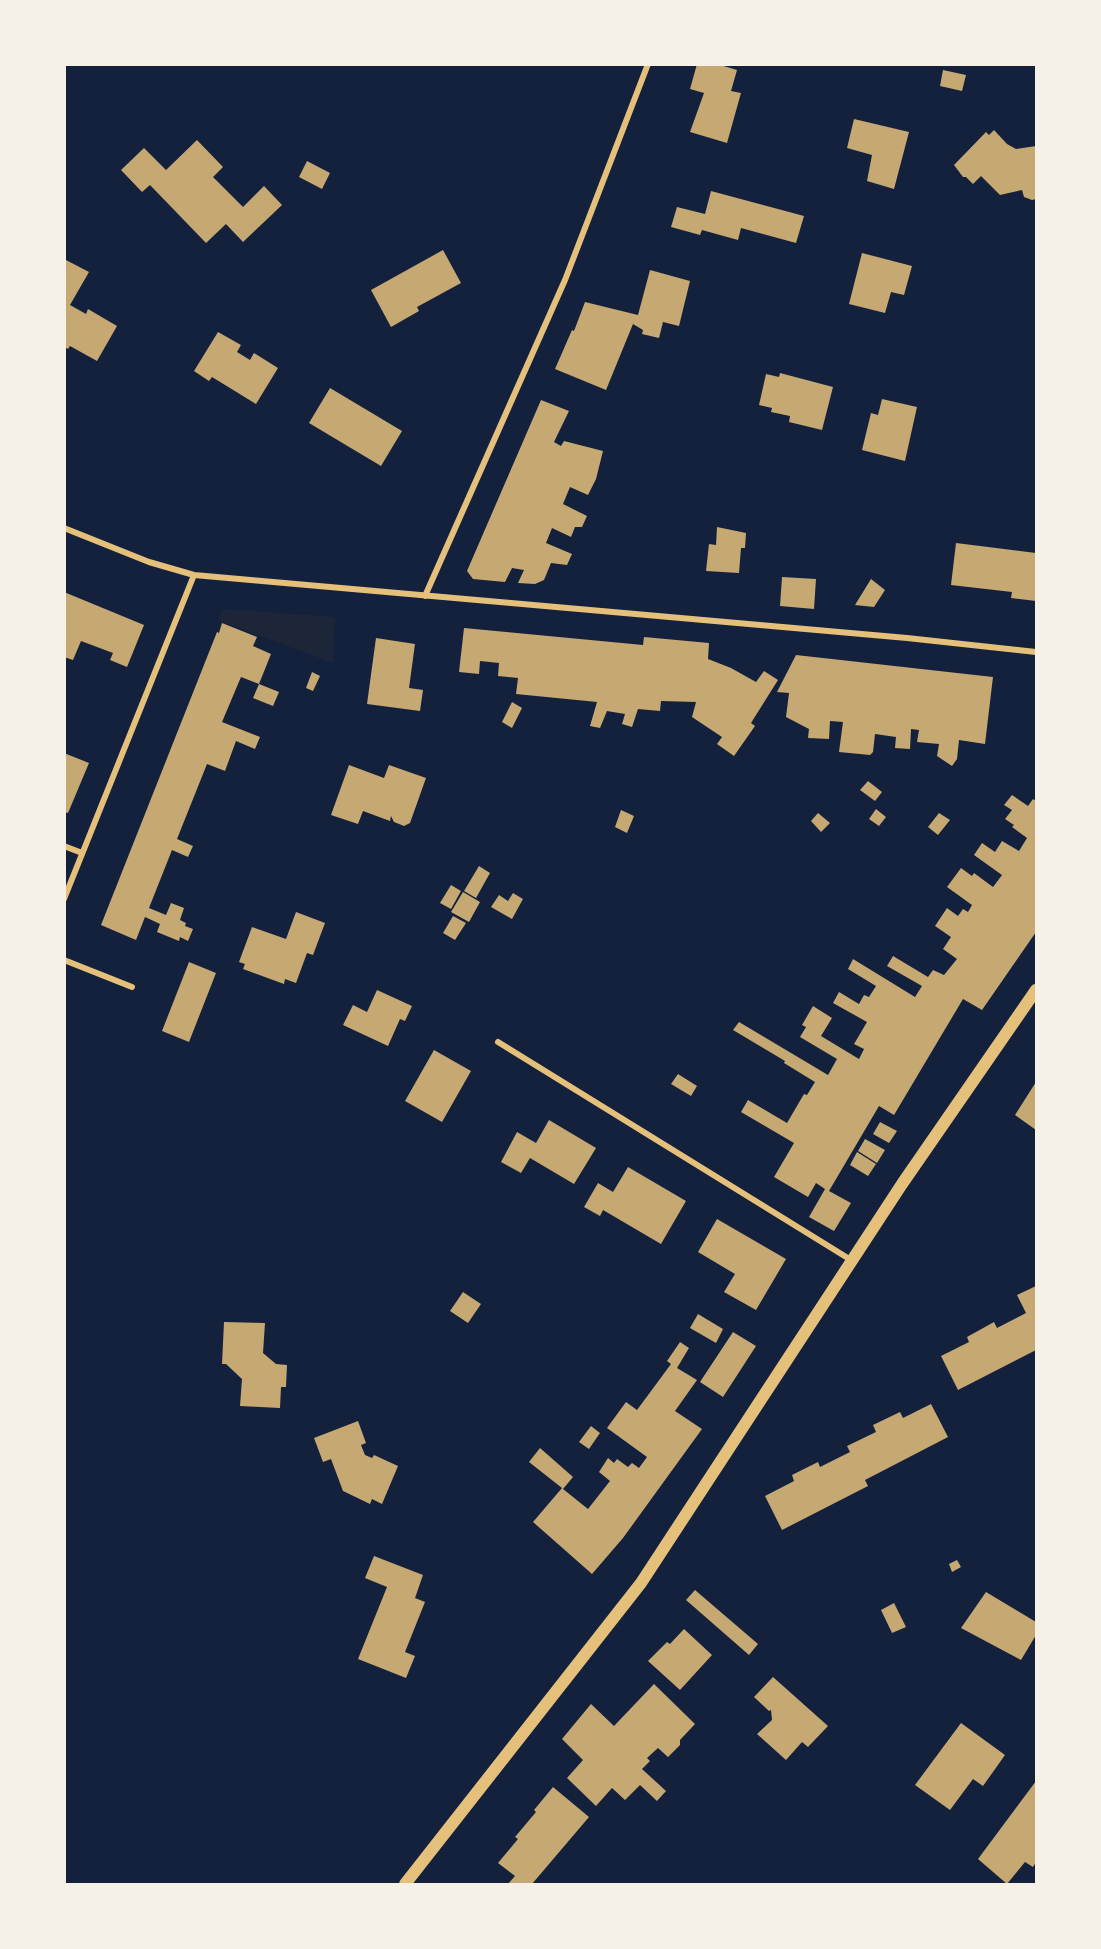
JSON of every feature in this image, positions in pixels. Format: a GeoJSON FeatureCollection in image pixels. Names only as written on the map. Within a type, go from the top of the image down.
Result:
{"type":"FeatureCollection","features":[{"type":"Feature","properties":{"kind":"main road"},"geometry":{"type":"LineString","coordinates":[[405,1884],[641,1583],[851,1260],[1036,990]]}},
{"type":"Feature","properties":{"kind":"street"},"geometry":{"type":"LineString","coordinates":[[425,596],[565,280],[648,64]]}},
{"type":"Feature","properties":{"kind":"street"},"geometry":{"type":"LineString","coordinates":[[64,528],[149,562],[194,575],[907,638],[1036,652]]}},
{"type":"Feature","properties":{"kind":"street"},"geometry":{"type":"LineString","coordinates":[[64,899],[194,575]]}},
{"type":"Feature","properties":{"kind":"street"},"geometry":{"type":"LineString","coordinates":[[64,846],[82,854]]}},
{"type":"Feature","properties":{"kind":"street"},"geometry":{"type":"LineString","coordinates":[[64,960],[132,987]]}},
{"type":"Feature","properties":{"kind":"street"},"geometry":{"type":"LineString","coordinates":[[498,1042],[851,1260]]}},
{"type":"Feature","properties":{"kind":"shaded area"},"geometry":{"type":"Polygon","coordinates":[[[222,609],[335,617],[333,663],[218,620],[222,609]]]}},
{"type":"Feature","properties":{"kind":"building"},"geometry":{"type":"Polygon","coordinates":[[[697,64],[717,64],[737,70],[731,91],[741,93],[727,143],[690,132],[704,93],[690,89],[697,64]]]}},
{"type":"Feature","properties":{"kind":"building"},"geometry":{"type":"Polygon","coordinates":[[[943,70],[966,75],[962,91],[940,86],[943,70]]]}},
{"type":"Feature","properties":{"kind":"building"},"geometry":{"type":"Polygon","coordinates":[[[854,119],[909,132],[894,189],[867,181],[872,155],[847,148],[854,119]]]}},
{"type":"Feature","properties":{"kind":"building"},"geometry":{"type":"Polygon","coordinates":[[[994,130],[1007,144],[1016,149],[1036,146],[1036,199],[1024,197],[1022,190],[1000,195],[981,176],[973,184],[963,177],[954,165],[986,132],[989,135],[994,130]]]}},
{"type":"Feature","properties":{"kind":"building"},"geometry":{"type":"Polygon","coordinates":[[[197,140],[223,167],[213,177],[243,207],[264,186],[282,205],[243,242],[226,224],[206,243],[150,185],[142,192],[121,170],[144,148],[166,170],[197,140]]]}},
{"type":"Feature","properties":{"kind":"building"},"geometry":{"type":"Polygon","coordinates":[[[307,161],[330,173],[322,189],[299,177],[307,161]]]}},
{"type":"Feature","properties":{"kind":"building"},"geometry":{"type":"Polygon","coordinates":[[[711,191],[804,216],[796,243],[741,228],[738,240],[702,230],[700,235],[671,227],[677,207],[705,214],[711,191]]]}},
{"type":"Feature","properties":{"kind":"building"},"geometry":{"type":"Polygon","coordinates":[[[443,250],[461,283],[417,307],[419,311],[391,327],[371,290],[443,250]]]}},
{"type":"Feature","properties":{"kind":"building"},"geometry":{"type":"Polygon","coordinates":[[[862,253],[912,266],[904,295],[891,292],[885,313],[849,304],[862,253]]]}},
{"type":"Feature","properties":{"kind":"building"},"geometry":{"type":"Polygon","coordinates":[[[64,259],[89,272],[70,305],[86,314],[88,309],[117,326],[97,361],[70,346],[68,349],[64,347],[64,259]]]}},
{"type":"Feature","properties":{"kind":"building"},"geometry":{"type":"Polygon","coordinates":[[[650,270],[690,281],[679,326],[663,322],[659,338],[642,334],[643,330],[633,324],[606,390],[555,369],[572,330],[574,331],[585,302],[638,315],[650,270]]]}},
{"type":"Feature","properties":{"kind":"building"},"geometry":{"type":"Polygon","coordinates":[[[218,332],[241,345],[237,352],[250,360],[254,353],[278,368],[256,404],[212,377],[209,381],[194,371],[218,332]]]}},
{"type":"Feature","properties":{"kind":"building"},"geometry":{"type":"Polygon","coordinates":[[[780,373],[833,387],[822,430],[789,422],[790,416],[771,412],[772,408],[759,405],[766,374],[779,377],[780,373]]]}},
{"type":"Feature","properties":{"kind":"building"},"geometry":{"type":"Polygon","coordinates":[[[330,388],[402,431],[381,466],[309,423],[330,388]]]}},
{"type":"Feature","properties":{"kind":"building"},"geometry":{"type":"Polygon","coordinates":[[[882,399],[917,407],[905,461],[862,450],[871,413],[878,415],[882,399]]]}},
{"type":"Feature","properties":{"kind":"building"},"geometry":{"type":"Polygon","coordinates":[[[541,400],[569,411],[554,442],[561,446],[564,441],[603,451],[596,479],[588,495],[570,487],[563,504],[587,516],[582,527],[575,527],[571,537],[552,528],[546,543],[572,554],[567,565],[551,563],[544,580],[535,584],[518,583],[524,570],[512,568],[505,582],[473,579],[467,571],[541,400]]]}},
{"type":"Feature","properties":{"kind":"building"},"geometry":{"type":"Polygon","coordinates":[[[717,527],[746,533],[745,548],[741,548],[739,573],[706,571],[709,544],[716,545],[717,527]]]}},
{"type":"Feature","properties":{"kind":"building"},"geometry":{"type":"Polygon","coordinates":[[[956,543],[1036,553],[1036,601],[1011,598],[1012,592],[951,585],[956,543]]]}},
{"type":"Feature","properties":{"kind":"building"},"geometry":{"type":"Polygon","coordinates":[[[782,577],[816,579],[814,609],[780,606],[782,577]]]}},
{"type":"Feature","properties":{"kind":"building"},"geometry":{"type":"Polygon","coordinates":[[[871,579],[885,590],[874,607],[855,605],[871,579]]]}},
{"type":"Feature","properties":{"kind":"building"},"geometry":{"type":"Polygon","coordinates":[[[64,592],[144,625],[127,667],[110,660],[113,653],[81,641],[73,660],[64,657],[64,592]]]}},
{"type":"Feature","properties":{"kind":"building"},"geometry":{"type":"Polygon","coordinates":[[[222,623],[257,637],[253,646],[271,654],[259,684],[241,677],[222,722],[260,737],[255,749],[236,741],[225,771],[207,764],[177,839],[193,846],[188,857],[172,850],[149,908],[166,915],[171,903],[184,908],[180,920],[186,923],[185,926],[193,929],[188,941],[180,937],[179,941],[157,932],[160,924],[145,917],[136,940],[101,925],[222,623]]]}},
{"type":"Feature","properties":{"kind":"building"},"geometry":{"type":"Polygon","coordinates":[[[464,628],[643,645],[644,637],[709,643],[708,659],[731,668],[756,682],[764,671],[778,680],[751,723],[755,726],[734,756],[717,744],[722,737],[692,717],[696,702],[661,701],[660,711],[638,709],[632,727],[622,724],[625,714],[607,711],[600,728],[590,726],[597,702],[516,694],[518,678],[498,676],[499,663],[480,661],[479,674],[459,672],[464,628]]]}},
{"type":"Feature","properties":{"kind":"building"},"geometry":{"type":"Polygon","coordinates":[[[376,638],[415,644],[409,688],[423,690],[420,711],[367,704],[376,638]]]}},
{"type":"Feature","properties":{"kind":"building"},"geometry":{"type":"Polygon","coordinates":[[[796,655],[993,677],[985,744],[959,740],[957,759],[952,766],[937,756],[939,744],[917,742],[919,730],[911,729],[910,749],[895,748],[896,737],[875,734],[873,752],[870,755],[839,752],[843,722],[830,721],[829,739],[808,738],[809,729],[786,717],[789,693],[777,692],[796,655]]]}},
{"type":"Feature","properties":{"kind":"building"},"geometry":{"type":"Polygon","coordinates":[[[312,672],[320,676],[313,691],[306,688],[312,672]]]}},
{"type":"Feature","properties":{"kind":"building"},"geometry":{"type":"Polygon","coordinates":[[[259,684],[279,692],[273,706],[253,698],[259,684]]]}},
{"type":"Feature","properties":{"kind":"building"},"geometry":{"type":"Polygon","coordinates":[[[512,702],[522,708],[512,728],[502,722],[512,702]]]}},
{"type":"Feature","properties":{"kind":"building"},"geometry":{"type":"Polygon","coordinates":[[[64,753],[89,763],[68,813],[64,812],[64,753]]]}},
{"type":"Feature","properties":{"kind":"building"},"geometry":{"type":"Polygon","coordinates":[[[349,765],[384,778],[389,765],[426,778],[410,823],[404,826],[394,822],[391,816],[390,821],[363,811],[358,824],[331,815],[349,765]]]}},
{"type":"Feature","properties":{"kind":"building"},"geometry":{"type":"Polygon","coordinates":[[[868,781],[882,792],[875,801],[860,790],[868,781]]]}},
{"type":"Feature","properties":{"kind":"building"},"geometry":{"type":"Polygon","coordinates":[[[1012,795],[1028,806],[1033,799],[1036,801],[1036,932],[982,1010],[963,999],[894,1115],[879,1106],[829,1191],[851,1203],[834,1231],[809,1217],[825,1189],[816,1183],[808,1197],[774,1177],[794,1143],[741,1112],[748,1100],[787,1123],[804,1094],[807,1095],[815,1082],[733,1030],[739,1022],[828,1075],[837,1059],[800,1037],[806,1027],[802,1025],[813,1006],[832,1018],[821,1036],[859,1059],[864,1049],[854,1044],[867,1022],[833,1003],[839,992],[859,1004],[864,995],[869,997],[876,986],[848,969],[853,959],[915,997],[922,986],[887,966],[893,956],[928,977],[933,970],[944,975],[957,959],[943,949],[951,937],[935,926],[947,908],[958,916],[963,909],[968,912],[972,905],[947,887],[961,868],[972,876],[974,873],[993,887],[1002,875],[974,855],[982,843],[995,852],[1002,841],[1019,851],[1027,838],[1005,819],[1012,810],[1004,805],[1012,795]]]}},
{"type":"Feature","properties":{"kind":"building"},"geometry":{"type":"Polygon","coordinates":[[[876,809],[886,817],[879,826],[869,819],[876,809]]]}},
{"type":"Feature","properties":{"kind":"building"},"geometry":{"type":"Polygon","coordinates":[[[621,810],[634,816],[627,833],[615,827],[621,810]]]}},
{"type":"Feature","properties":{"kind":"building"},"geometry":{"type":"Polygon","coordinates":[[[818,813],[830,823],[821,832],[811,821],[818,813]]]}},
{"type":"Feature","properties":{"kind":"building"},"geometry":{"type":"Polygon","coordinates":[[[939,813],[950,820],[938,835],[928,827],[939,813]]]}},
{"type":"Feature","properties":{"kind":"building"},"geometry":{"type":"Polygon","coordinates":[[[479,866],[490,873],[476,898],[464,891],[479,866]]]}},
{"type":"Feature","properties":{"kind":"building"},"geometry":{"type":"Polygon","coordinates":[[[451,885],[461,891],[451,909],[440,903],[451,885]]]}},
{"type":"Feature","properties":{"kind":"building"},"geometry":{"type":"Polygon","coordinates":[[[463,892],[480,902],[469,922],[451,912],[463,892]]]}},
{"type":"Feature","properties":{"kind":"building"},"geometry":{"type":"Polygon","coordinates":[[[513,893],[523,899],[512,919],[491,907],[499,895],[508,901],[513,893]]]}},
{"type":"Feature","properties":{"kind":"building"},"geometry":{"type":"Polygon","coordinates":[[[296,912],[325,923],[313,955],[307,953],[296,983],[285,979],[284,984],[243,969],[245,964],[239,962],[252,927],[286,939],[296,912]]]}},
{"type":"Feature","properties":{"kind":"building"},"geometry":{"type":"Polygon","coordinates":[[[453,916],[466,923],[455,940],[443,933],[453,916]]]}},
{"type":"Feature","properties":{"kind":"building"},"geometry":{"type":"Polygon","coordinates":[[[189,962],[216,973],[189,1042],[162,1031],[189,962]]]}},
{"type":"Feature","properties":{"kind":"building"},"geometry":{"type":"Polygon","coordinates":[[[377,990],[412,1006],[405,1021],[400,1019],[388,1046],[343,1025],[353,1005],[367,1012],[377,990]]]}},
{"type":"Feature","properties":{"kind":"building"},"geometry":{"type":"Polygon","coordinates":[[[434,1050],[471,1071],[442,1122],[405,1101],[434,1050]]]}},
{"type":"Feature","properties":{"kind":"building"},"geometry":{"type":"Polygon","coordinates":[[[678,1074],[697,1086],[691,1096],[671,1084],[678,1074]]]}},
{"type":"Feature","properties":{"kind":"building"},"geometry":{"type":"Polygon","coordinates":[[[1036,1082],[1036,1130],[1015,1115],[1036,1082]]]}},
{"type":"Feature","properties":{"kind":"building"},"geometry":{"type":"Polygon","coordinates":[[[549,1120],[596,1148],[574,1184],[530,1158],[521,1173],[501,1162],[517,1132],[536,1143],[549,1120]]]}},
{"type":"Feature","properties":{"kind":"building"},"geometry":{"type":"Polygon","coordinates":[[[880,1122],[897,1131],[889,1143],[873,1134],[880,1122]]]}},
{"type":"Feature","properties":{"kind":"building"},"geometry":{"type":"Polygon","coordinates":[[[865,1139],[885,1150],[877,1163],[858,1151],[865,1139]]]}},
{"type":"Feature","properties":{"kind":"building"},"geometry":{"type":"Polygon","coordinates":[[[857,1152],[876,1164],[868,1176],[850,1165],[857,1152]]]}},
{"type":"Feature","properties":{"kind":"building"},"geometry":{"type":"Polygon","coordinates":[[[628,1167],[686,1201],[661,1244],[603,1210],[600,1216],[584,1207],[598,1183],[613,1192],[628,1167]]]}},
{"type":"Feature","properties":{"kind":"building"},"geometry":{"type":"Polygon","coordinates":[[[717,1219],[786,1259],[756,1310],[724,1292],[735,1274],[698,1252],[717,1219]]]}},
{"type":"Feature","properties":{"kind":"building"},"geometry":{"type":"Polygon","coordinates":[[[1036,1286],[1036,1350],[958,1390],[941,1356],[969,1342],[967,1337],[994,1322],[997,1328],[1026,1313],[1017,1295],[1036,1286]]]}},
{"type":"Feature","properties":{"kind":"building"},"geometry":{"type":"Polygon","coordinates":[[[463,1292],[481,1304],[468,1323],[450,1311],[463,1292]]]}},
{"type":"Feature","properties":{"kind":"building"},"geometry":{"type":"Polygon","coordinates":[[[698,1314],[723,1329],[716,1343],[690,1328],[698,1314]]]}},
{"type":"Feature","properties":{"kind":"building"},"geometry":{"type":"Polygon","coordinates":[[[224,1322],[265,1323],[263,1353],[276,1364],[287,1365],[286,1387],[281,1387],[280,1408],[240,1406],[242,1379],[226,1364],[222,1364],[224,1322]]]}},
{"type":"Feature","properties":{"kind":"building"},"geometry":{"type":"Polygon","coordinates":[[[733,1332],[756,1346],[723,1397],[700,1382],[733,1332]]]}},
{"type":"Feature","properties":{"kind":"building"},"geometry":{"type":"Polygon","coordinates":[[[680,1342],[689,1348],[677,1368],[697,1380],[675,1411],[702,1429],[623,1538],[592,1574],[533,1522],[562,1488],[529,1462],[540,1448],[573,1477],[563,1489],[588,1509],[610,1481],[599,1472],[608,1458],[614,1463],[617,1459],[628,1467],[632,1463],[639,1468],[647,1457],[607,1428],[626,1402],[637,1410],[671,1364],[667,1361],[680,1342]]]}},
{"type":"Feature","properties":{"kind":"building"},"geometry":{"type":"Polygon","coordinates":[[[931,1404],[948,1437],[865,1480],[868,1486],[782,1530],[765,1496],[794,1481],[792,1475],[818,1462],[820,1467],[850,1452],[847,1446],[876,1432],[873,1425],[900,1412],[903,1418],[931,1404]]]}},
{"type":"Feature","properties":{"kind":"building"},"geometry":{"type":"Polygon","coordinates":[[[358,1421],[366,1443],[361,1445],[365,1455],[372,1458],[374,1455],[398,1466],[382,1504],[372,1499],[370,1504],[343,1491],[331,1459],[323,1462],[314,1438],[358,1421]]]}},
{"type":"Feature","properties":{"kind":"building"},"geometry":{"type":"Polygon","coordinates":[[[591,1426],[600,1433],[589,1449],[579,1442],[591,1426]]]}},
{"type":"Feature","properties":{"kind":"building"},"geometry":{"type":"Polygon","coordinates":[[[374,1556],[423,1575],[415,1598],[425,1602],[405,1652],[415,1656],[406,1678],[358,1659],[387,1587],[365,1578],[374,1556]]]}},
{"type":"Feature","properties":{"kind":"building"},"geometry":{"type":"Polygon","coordinates":[[[957,1560],[961,1567],[952,1572],[949,1564],[957,1560]]]}},
{"type":"Feature","properties":{"kind":"building"},"geometry":{"type":"Polygon","coordinates":[[[695,1590],[758,1644],[749,1655],[686,1600],[695,1590]]]}},
{"type":"Feature","properties":{"kind":"building"},"geometry":{"type":"Polygon","coordinates":[[[986,1592],[1036,1622],[1036,1635],[1021,1660],[961,1628],[986,1592]]]}},
{"type":"Feature","properties":{"kind":"building"},"geometry":{"type":"Polygon","coordinates":[[[894,1603],[906,1627],[892,1633],[881,1610],[894,1603]]]}},
{"type":"Feature","properties":{"kind":"building"},"geometry":{"type":"Polygon","coordinates":[[[684,1629],[712,1655],[680,1690],[648,1661],[667,1642],[670,1644],[684,1629]]]}},
{"type":"Feature","properties":{"kind":"building"},"geometry":{"type":"Polygon","coordinates":[[[773,1677],[828,1726],[808,1747],[802,1742],[786,1760],[757,1734],[772,1720],[771,1710],[769,1711],[754,1697],[773,1677]]]}},
{"type":"Feature","properties":{"kind":"building"},"geometry":{"type":"Polygon","coordinates":[[[654,1684],[695,1724],[668,1757],[658,1748],[647,1758],[650,1761],[642,1769],[666,1791],[657,1801],[640,1785],[625,1800],[612,1788],[596,1806],[567,1778],[583,1760],[562,1739],[591,1704],[614,1726],[654,1684]]]}},
{"type":"Feature","properties":{"kind":"building"},"geometry":{"type":"Polygon","coordinates":[[[961,1723],[1005,1755],[983,1786],[973,1779],[950,1810],[915,1785],[961,1723]]]}},
{"type":"Feature","properties":{"kind":"building"},"geometry":{"type":"Polygon","coordinates":[[[1036,1781],[1036,1862],[1033,1867],[1025,1862],[1007,1884],[978,1859],[1036,1781]]]}},
{"type":"Feature","properties":{"kind":"building"},"geometry":{"type":"Polygon","coordinates":[[[553,1787],[589,1817],[532,1884],[508,1884],[515,1876],[498,1863],[518,1839],[515,1837],[553,1787]]]}}]}
